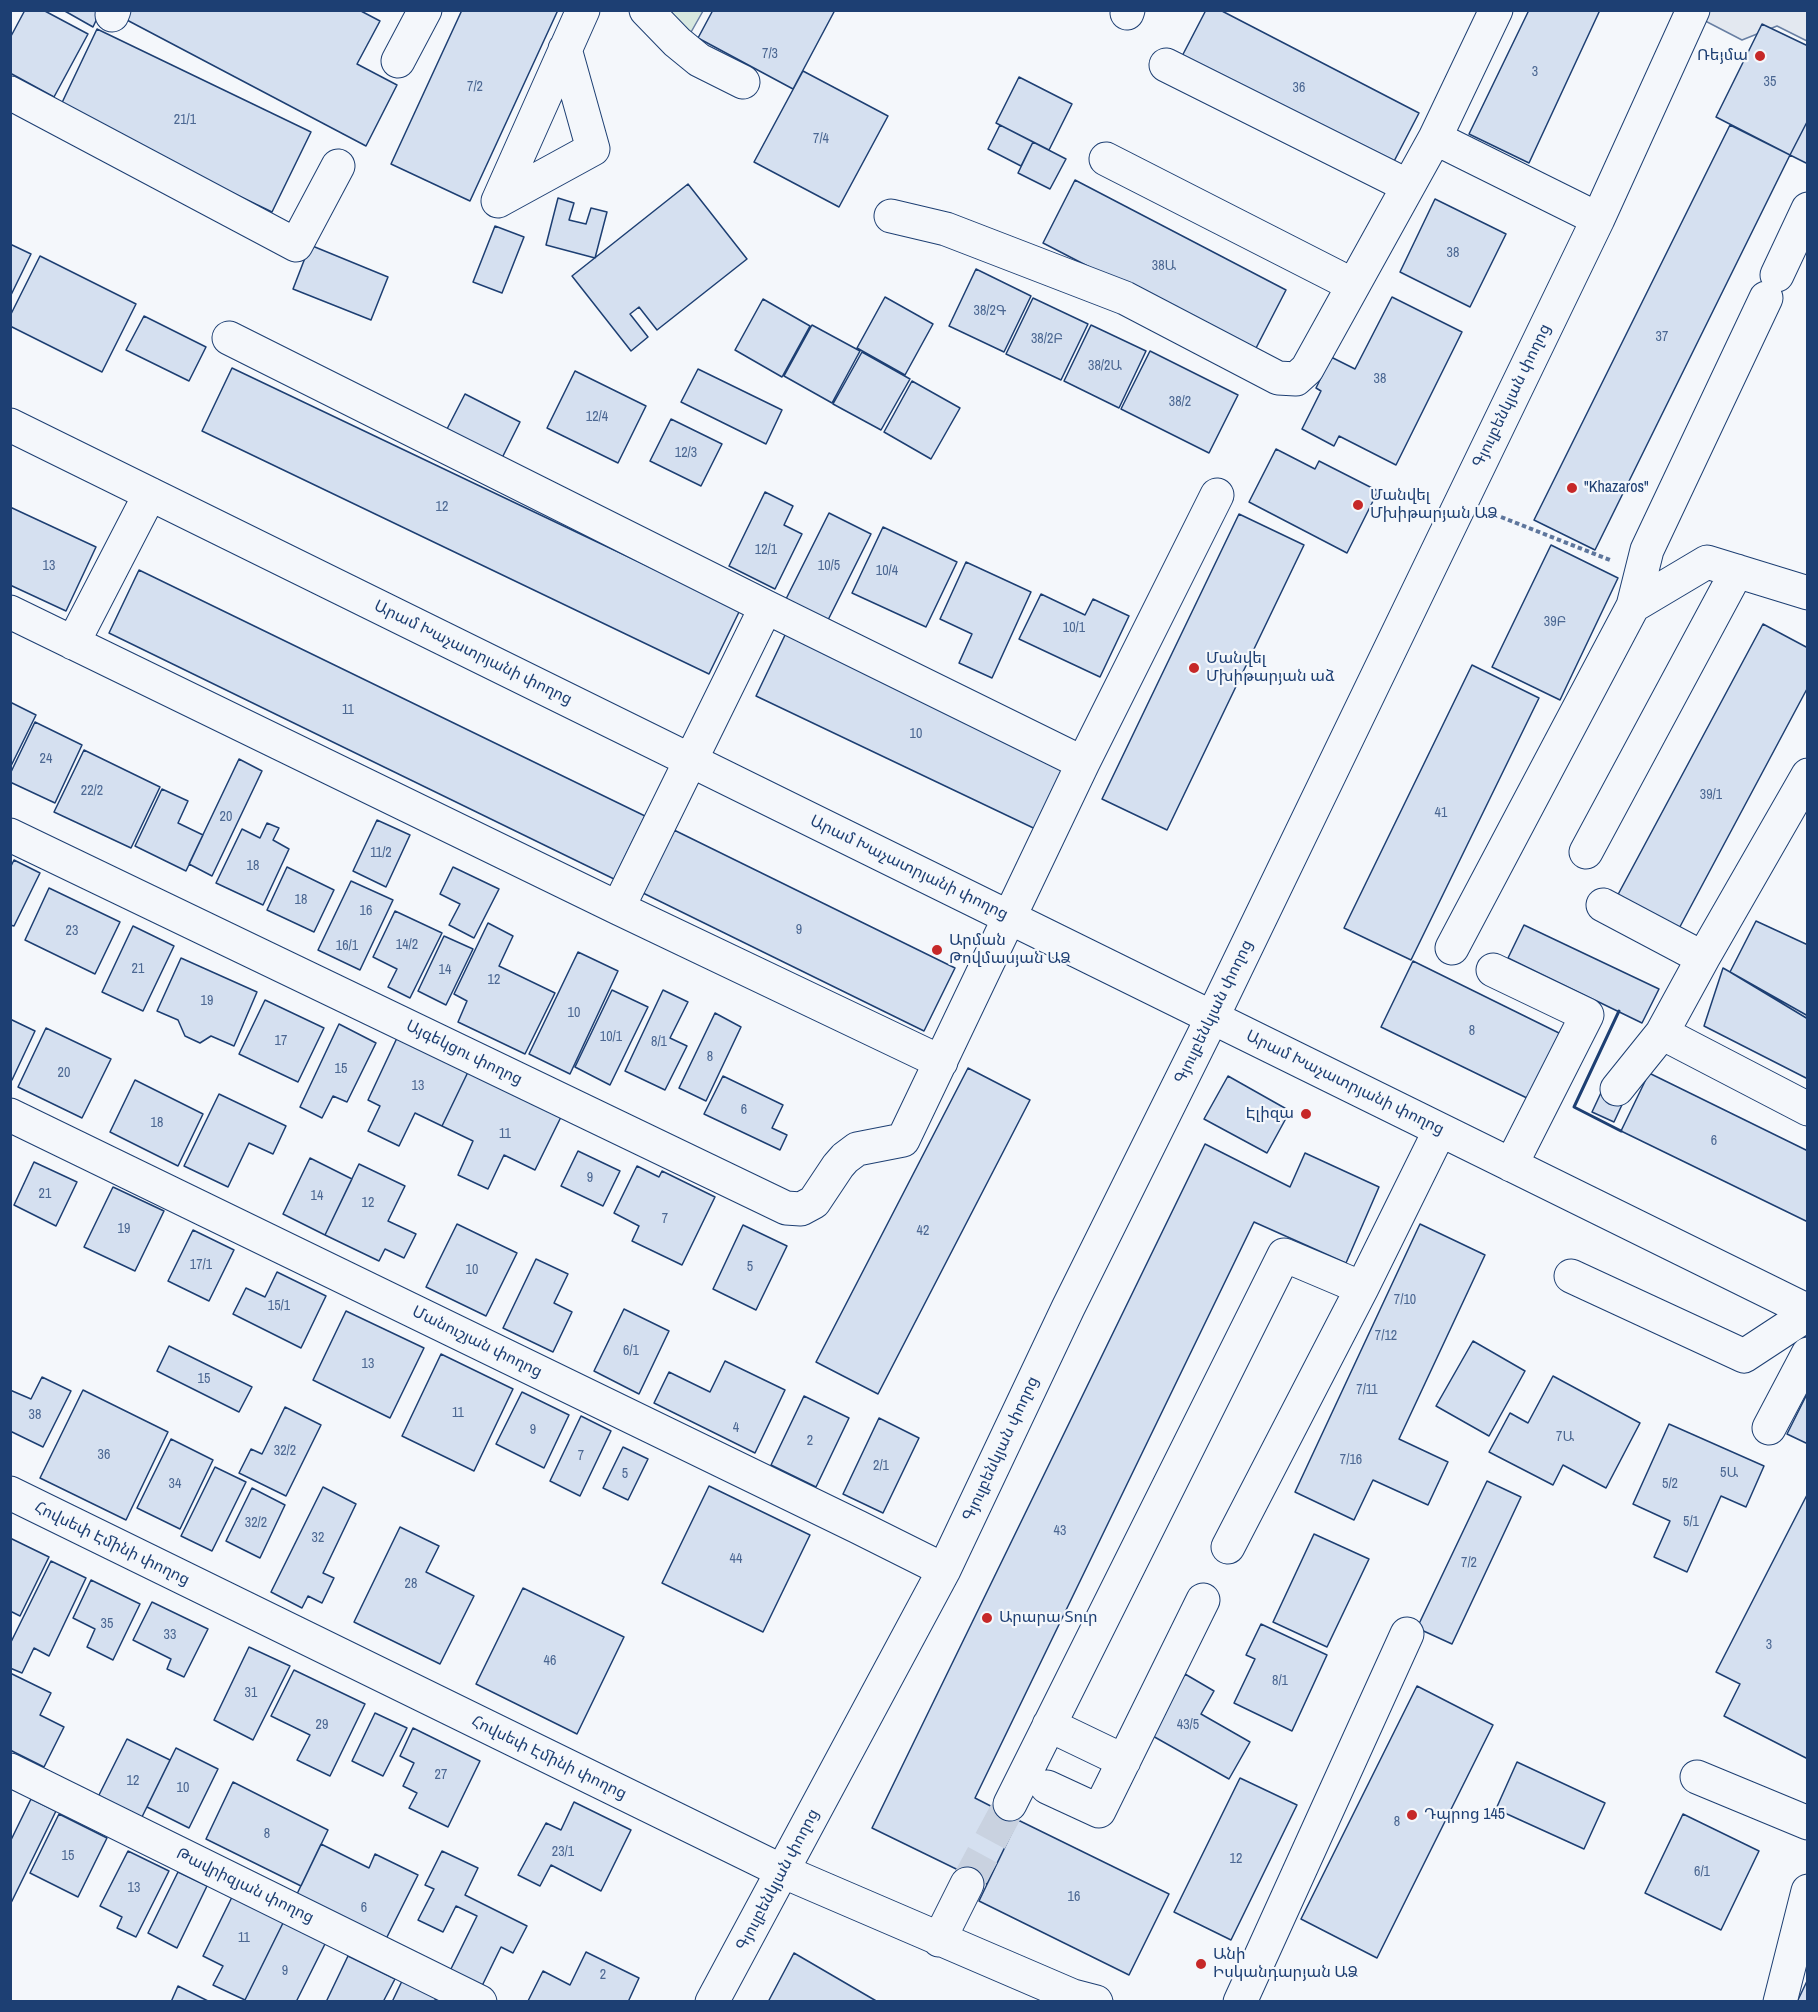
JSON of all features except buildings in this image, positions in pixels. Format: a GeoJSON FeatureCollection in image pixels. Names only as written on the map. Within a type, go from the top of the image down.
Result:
{"type":"FeatureCollection","features":[{"type":"Feature","properties":{"kind":"street"},"geometry":{"type":"LineString","coordinates":[[398,61],[425,10]]}},
{"type":"Feature","properties":{"kind":"street"},"geometry":{"type":"LineString","coordinates":[[565,49],[583,10]]}},
{"type":"Feature","properties":{"kind":"street"},"geometry":{"type":"LineString","coordinates":[[646,10],[677,42],[699,60],[743,82]]}},
{"type":"Feature","properties":{"kind":"street"},"geometry":{"type":"LineString","coordinates":[[891,216],[946,229],[1125,298],[1278,378],[1296,379],[1307,369],[1435,138],[1496,10]]}},
{"type":"Feature","properties":{"kind":"street","name":"Գյուլբենկյան փողոց"},"geometry":{"type":"LineString","coordinates":[[712,2001],[944,1570],[1068,1308],[1212,1018],[1598,219],[1694,10]]}},
{"type":"Feature","properties":{"kind":"street"},"geometry":{"type":"LineString","coordinates":[[1166,65],[1408,186]]}},
{"type":"Feature","properties":{"kind":"street"},"geometry":{"type":"LineString","coordinates":[[10,93],[296,245],[338,166]]}},
{"type":"Feature","properties":{"kind":"street"},"geometry":{"type":"LineString","coordinates":[[1435,138],[1598,219]]}},
{"type":"Feature","properties":{"kind":"street"},"geometry":{"type":"LineString","coordinates":[[1106,159],[1353,285]]}},
{"type":"Feature","properties":{"kind":"street"},"geometry":{"type":"LineString","coordinates":[[1452,948],[1633,606],[1647,550],[1808,209]]}},
{"type":"Feature","properties":{"kind":"street"},"geometry":{"type":"LineString","coordinates":[[229,338],[766,608],[1083,763]]}},
{"type":"Feature","properties":{"kind":"street","name":"Արամ Խաչատրյանի փողոց"},"geometry":{"type":"LineString","coordinates":[[10,426],[1808,1312]]}},
{"type":"Feature","properties":{"kind":"street"},"geometry":{"type":"LineString","coordinates":[[73,643],[150,494]]}},
{"type":"Feature","properties":{"kind":"street"},"geometry":{"type":"LineString","coordinates":[[10,612],[940,1062],[1083,763],[1217,495]]}},
{"type":"Feature","properties":{"kind":"street"},"geometry":{"type":"LineString","coordinates":[[1633,606],[1722,567],[1808,593]]}},
{"type":"Feature","properties":{"kind":"street"},"geometry":{"type":"LineString","coordinates":[[1586,852],[1722,567]]}},
{"type":"Feature","properties":{"kind":"street"},"geometry":{"type":"LineString","coordinates":[[618,908],[766,608]]}},
{"type":"Feature","properties":{"kind":"street"},"geometry":{"type":"LineString","coordinates":[[1617,1089],[1662,1033],[1808,775]]}},
{"type":"Feature","properties":{"kind":"street","name":"Այգեկցու փողոց"},"geometry":{"type":"LineString","coordinates":[[10,835],[786,1208],[801,1209],[814,1202],[838,1166],[857,1149],[903,1140],[940,1062]]}},
{"type":"Feature","properties":{"kind":"street"},"geometry":{"type":"LineString","coordinates":[[1603,905],[1703,958]]}},
{"type":"Feature","properties":{"kind":"street"},"geometry":{"type":"LineString","coordinates":[[1493,970],[1587,1015],[1511,1165]]}},
{"type":"Feature","properties":{"kind":"street"},"geometry":{"type":"LineString","coordinates":[[1662,1033],[1808,1109]]}},
{"type":"Feature","properties":{"kind":"street","name":"Մանուշյան փողոց"},"geometry":{"type":"LineString","coordinates":[[10,1115],[944,1570]]}},
{"type":"Feature","properties":{"kind":"street"},"geometry":{"type":"LineString","coordinates":[[1228,1547],[1362,1288],[1440,1130]]}},
{"type":"Feature","properties":{"kind":"street"},"geometry":{"type":"LineString","coordinates":[[1010,1804],[1284,1255],[1362,1288]]}},
{"type":"Feature","properties":{"kind":"street"},"geometry":{"type":"LineString","coordinates":[[1571,1276],[1744,1356],[1808,1312]]}},
{"type":"Feature","properties":{"kind":"street"},"geometry":{"type":"LineString","coordinates":[[1769,1428],[1808,1354]]}},
{"type":"Feature","properties":{"kind":"street","name":"Հովսեփ Էմինի փողոց"},"geometry":{"type":"LineString","coordinates":[[10,1493],[782,1871],[1072,1996],[1096,2001]]}},
{"type":"Feature","properties":{"kind":"street"},"geometry":{"type":"LineString","coordinates":[[1047,1788],[1099,1811],[1203,1600]]}},
{"type":"Feature","properties":{"kind":"street"},"geometry":{"type":"LineString","coordinates":[[1240,2001],[1407,1634]]}},
{"type":"Feature","properties":{"kind":"street"},"geometry":{"type":"LineString","coordinates":[[1049,1725],[1124,1761]]}},
{"type":"Feature","properties":{"kind":"street","name":"Թավրիզյան փողոց"},"geometry":{"type":"LineString","coordinates":[[10,1770],[480,2001]]}},
{"type":"Feature","properties":{"kind":"street"},"geometry":{"type":"LineString","coordinates":[[1697,1777],[1808,1823]]}},
{"type":"Feature","properties":{"kind":"street"},"geometry":{"type":"LineString","coordinates":[[939,1940],[967,1884]]}},
{"type":"Feature","properties":{"kind":"street"},"geometry":{"type":"LineString","coordinates":[[1780,2001],[1808,1891]]}},
{"type":"Feature","properties":{"kind":"path"},"geometry":{"type":"LineString","coordinates":[[1501,517],[1596,556]]}},
{"type":"Feature","properties":{"kind":"shaded area"},"geometry":{"type":"Polygon","coordinates":[[[663,11],[703,11],[686,41],[663,11]]]}},
{"type":"Feature","properties":{"kind":"shaded area"},"geometry":{"type":"Polygon","coordinates":[[[1686,11],[1807,11],[1807,41],[1777,26],[1742,40],[1686,11]]]}},
{"type":"Feature","properties":{"kind":"tunnel"},"geometry":{"type":"LineString","coordinates":[[967,1884],[1010,1804]]}},
{"type":"Feature","properties":{"kind":"wall"},"geometry":{"type":"LineString","coordinates":[[1619,1011],[1574,1107],[1621,1131]]}},
{"type":"Feature","properties":{"kind":"place","name":"Ռեյմա"},"geometry":{"type":"Point","coordinates":[1760,56]}},
{"type":"Feature","properties":{"kind":"place","name":"\"Khazaros\""},"geometry":{"type":"Point","coordinates":[1572,488]}},
{"type":"Feature","properties":{"kind":"place","name":"Մանվել Մխիթարյան ԱՁ"},"geometry":{"type":"Point","coordinates":[1358,505]}},
{"type":"Feature","properties":{"kind":"place","name":"Մանվել Մխիթարյան աձ"},"geometry":{"type":"Point","coordinates":[1194,668]}},
{"type":"Feature","properties":{"kind":"place","name":"Արման Թովմասյան ԱՁ"},"geometry":{"type":"Point","coordinates":[937,950]}},
{"type":"Feature","properties":{"kind":"place","name":"Էլիզա"},"geometry":{"type":"Point","coordinates":[1306,1114]}},
{"type":"Feature","properties":{"kind":"place","name":"Արարա Տուր"},"geometry":{"type":"Point","coordinates":[987,1618]}},
{"type":"Feature","properties":{"kind":"place","name":"Դպրոց 145"},"geometry":{"type":"Point","coordinates":[1412,1815]}},
{"type":"Feature","properties":{"kind":"place","name":"Անի Իսկանդարյան ԱՁ"},"geometry":{"type":"Point","coordinates":[1201,1964]}}]}
